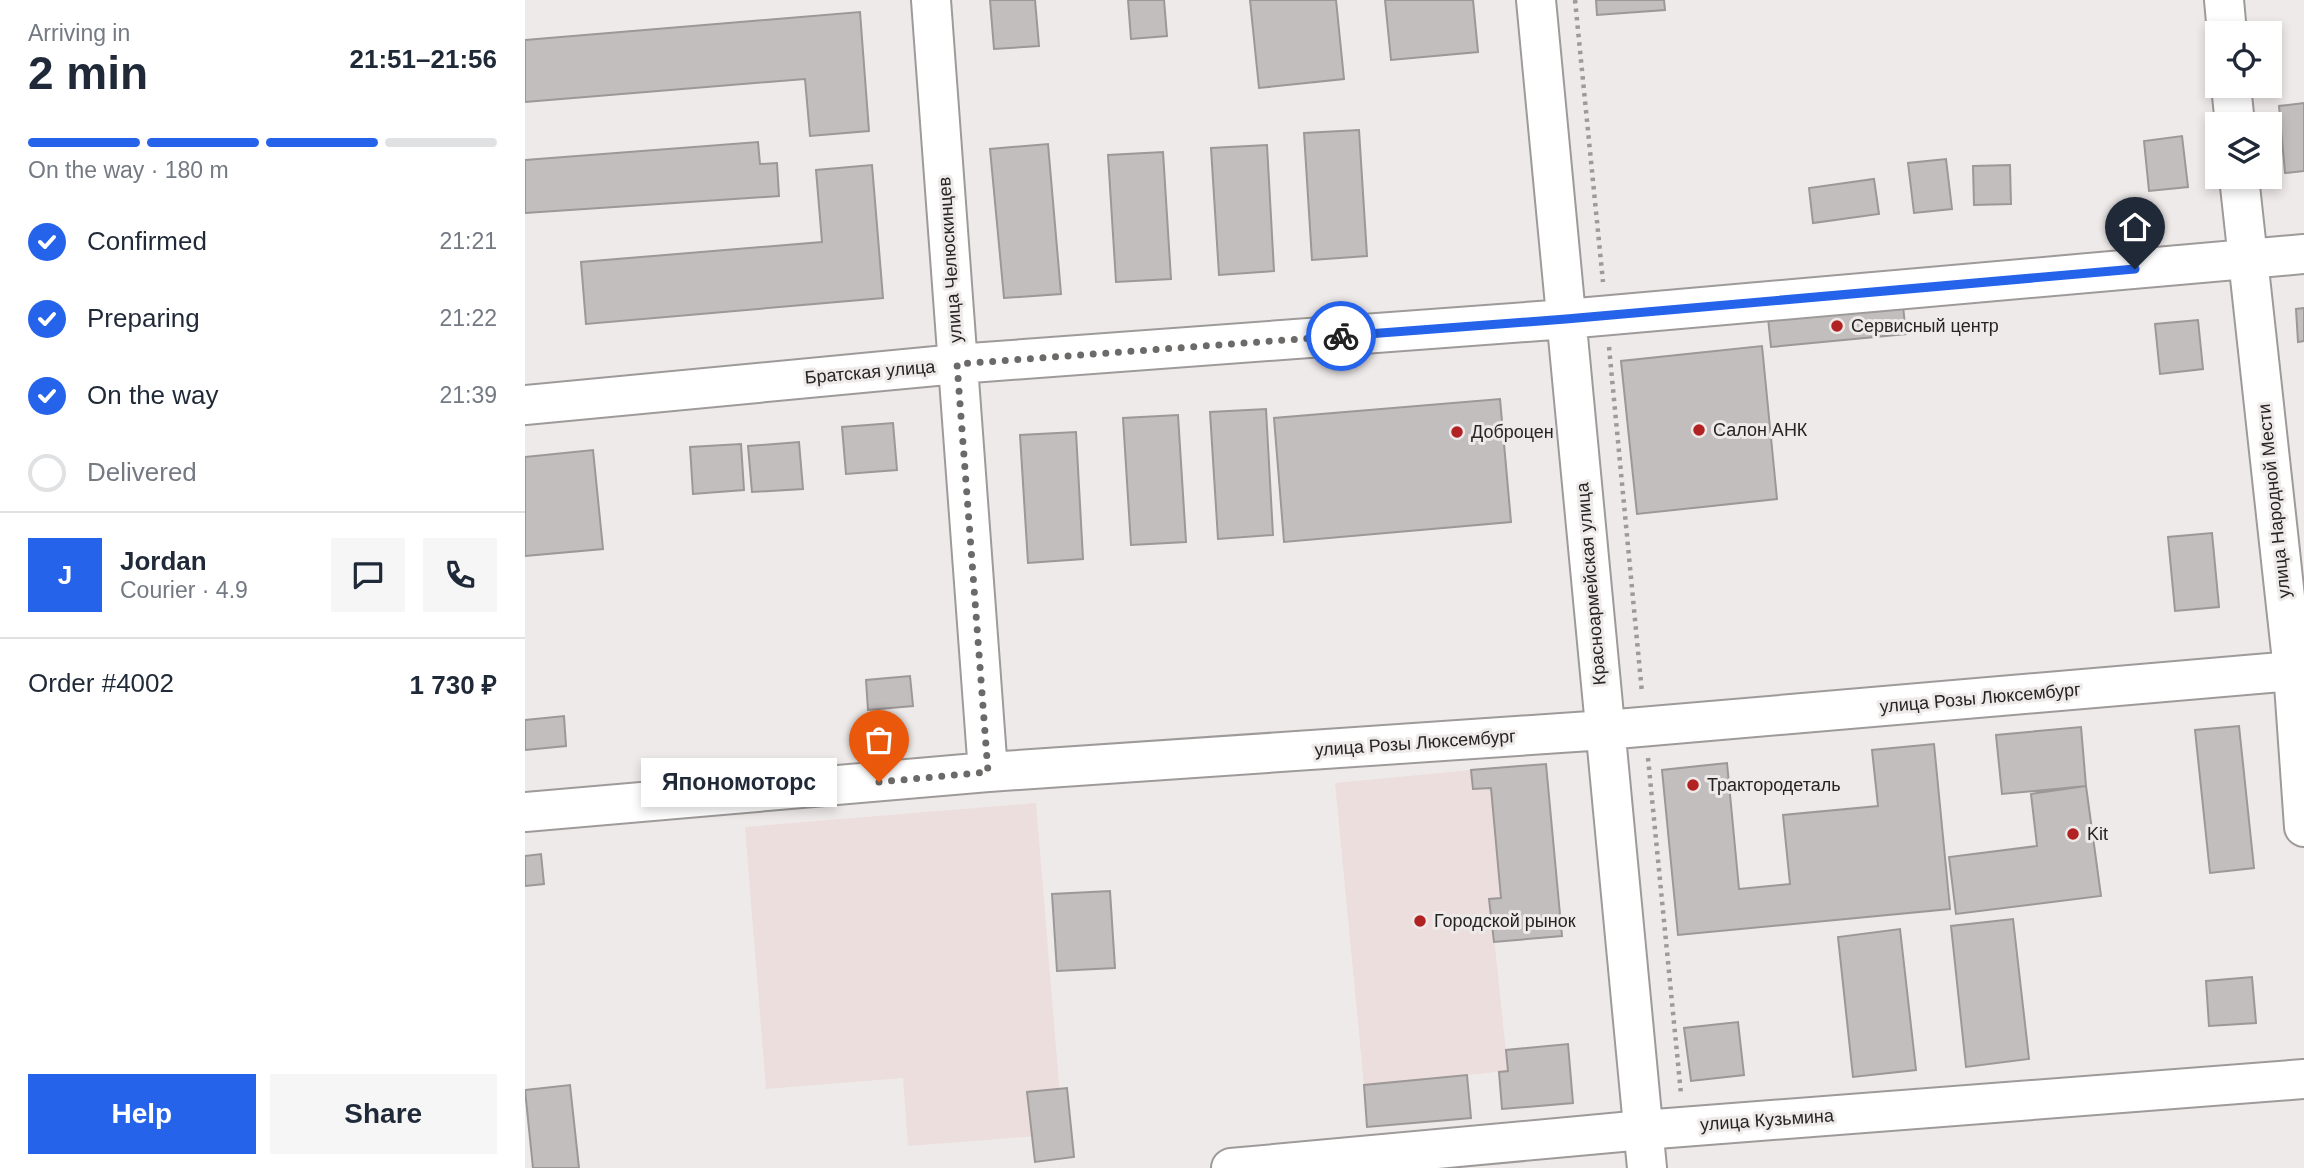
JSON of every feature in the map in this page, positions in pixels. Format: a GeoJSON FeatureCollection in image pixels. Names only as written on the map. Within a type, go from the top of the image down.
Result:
{"type":"FeatureCollection","features":[{"type":"Feature","properties":{"kind":"street","name":"улица Челюскинцев"},"geometry":{"type":"LineString","coordinates":[[931,0],[988,772]]}},
{"type":"Feature","properties":{"kind":"street","name":"Красноармейская улица"},"geometry":{"type":"LineString","coordinates":[[1536,0],[1647,1168]]}},
{"type":"Feature","properties":{"kind":"street"},"geometry":{"type":"LineString","coordinates":[[2224,0],[2226,21]]}},
{"type":"Feature","properties":{"kind":"street","name":"улица Народной Мести"},"geometry":{"type":"LineString","coordinates":[[2240,189],[2299,670],[2304,827]]}},
{"type":"Feature","properties":{"kind":"street","name":"Братская улица"},"geometry":{"type":"LineString","coordinates":[[525,405],[957,364],[1566,319],[2304,254]]}},
{"type":"Feature","properties":{"kind":"street","name":"улица Розы Люксембург"},"geometry":{"type":"LineString","coordinates":[[525,812],[988,772],[1645,727],[2299,670]]}},
{"type":"Feature","properties":{"kind":"street","name":"улица Кузьмина"},"geometry":{"type":"LineString","coordinates":[[1231,1168],[1684,1126],[2304,1079]]}},
{"type":"Feature","properties":{"kind":"path"},"geometry":{"type":"LineString","coordinates":[[1575,0],[1684,1126]]}},
{"type":"Feature","properties":{"kind":"shaded area","name":"Городской рынок"},"geometry":{"type":"Polygon","coordinates":[[[1471,770],[1473,789],[1491,788],[1501,898],[1490,900],[1508,1071],[1364,1085],[1335,783],[1471,770]]]}},
{"type":"Feature","properties":{"kind":"shaded area"},"geometry":{"type":"Polygon","coordinates":[[[1036,803],[1063,1134],[908,1146],[903,1078],[766,1089],[745,827],[1036,803]]]}},
{"type":"Feature","properties":{"kind":"building"},"geometry":{"type":"Polygon","coordinates":[[[990,0],[1035,0],[1039,46],[994,49],[990,0]]]}},
{"type":"Feature","properties":{"kind":"building"},"geometry":{"type":"Polygon","coordinates":[[[1128,0],[1164,0],[1167,36],[1131,39],[1128,0]]]}},
{"type":"Feature","properties":{"kind":"building"},"geometry":{"type":"Polygon","coordinates":[[[1250,0],[1336,0],[1344,79],[1259,88],[1250,0]]]}},
{"type":"Feature","properties":{"kind":"building"},"geometry":{"type":"Polygon","coordinates":[[[1385,0],[1473,0],[1478,52],[1391,60],[1385,0]]]}},
{"type":"Feature","properties":{"kind":"building"},"geometry":{"type":"Polygon","coordinates":[[[1596,0],[1664,0],[1665,10],[1597,15],[1596,0]]]}},
{"type":"Feature","properties":{"kind":"building"},"geometry":{"type":"Polygon","coordinates":[[[860,12],[869,131],[810,136],[805,79],[525,102],[525,40],[860,12]]]}},
{"type":"Feature","properties":{"kind":"building"},"geometry":{"type":"Polygon","coordinates":[[[2304,103],[2304,171],[2285,173],[2282,112],[2280,112],[2279,106],[2304,103]]]}},
{"type":"Feature","properties":{"kind":"building"},"geometry":{"type":"Polygon","coordinates":[[[1359,130],[1367,256],[1312,260],[1304,133],[1359,130]]]}},
{"type":"Feature","properties":{"kind":"building"},"geometry":{"type":"Polygon","coordinates":[[[2182,136],[2188,187],[2149,191],[2144,141],[2182,136]]]}},
{"type":"Feature","properties":{"kind":"building"},"geometry":{"type":"Polygon","coordinates":[[[758,142],[760,164],[777,163],[779,196],[525,213],[525,160],[758,142]]]}},
{"type":"Feature","properties":{"kind":"building"},"geometry":{"type":"Polygon","coordinates":[[[1048,144],[1061,294],[1004,298],[990,149],[1048,144]]]}},
{"type":"Feature","properties":{"kind":"building"},"geometry":{"type":"Polygon","coordinates":[[[1267,145],[1274,271],[1219,275],[1211,148],[1267,145]]]}},
{"type":"Feature","properties":{"kind":"building"},"geometry":{"type":"Polygon","coordinates":[[[1163,152],[1171,279],[1116,282],[1108,155],[1163,152]]]}},
{"type":"Feature","properties":{"kind":"building"},"geometry":{"type":"Polygon","coordinates":[[[1946,159],[1952,209],[1914,213],[1908,163],[1946,159]]]}},
{"type":"Feature","properties":{"kind":"building"},"geometry":{"type":"Polygon","coordinates":[[[872,165],[883,298],[586,324],[581,262],[822,242],[816,170],[872,165]]]}},
{"type":"Feature","properties":{"kind":"building"},"geometry":{"type":"Polygon","coordinates":[[[2010,165],[2011,204],[1974,205],[1973,166],[2010,165]]]}},
{"type":"Feature","properties":{"kind":"building"},"geometry":{"type":"Polygon","coordinates":[[[1874,179],[1879,214],[1813,223],[1809,188],[1874,179]]]}},
{"type":"Feature","properties":{"kind":"building","name":"Сервисный центр"},"geometry":{"type":"Polygon","coordinates":[[[1903,306],[1906,334],[1771,347],[1768,318],[1903,306]]]}},
{"type":"Feature","properties":{"kind":"building"},"geometry":{"type":"Polygon","coordinates":[[[2304,308],[2304,341],[2298,342],[2296,309],[2304,308]]]}},
{"type":"Feature","properties":{"kind":"building"},"geometry":{"type":"Polygon","coordinates":[[[2198,320],[2203,369],[2160,374],[2155,324],[2198,320]]]}},
{"type":"Feature","properties":{"kind":"building","name":"Салон АНК"},"geometry":{"type":"Polygon","coordinates":[[[1762,346],[1777,499],[1637,514],[1621,361],[1762,346]]]}},
{"type":"Feature","properties":{"kind":"building"},"geometry":{"type":"Polygon","coordinates":[[[1500,399],[1511,522],[1284,542],[1274,418],[1500,399]]]}},
{"type":"Feature","properties":{"kind":"building"},"geometry":{"type":"Polygon","coordinates":[[[1266,409],[1273,535],[1218,539],[1210,412],[1266,409]]]}},
{"type":"Feature","properties":{"kind":"building"},"geometry":{"type":"Polygon","coordinates":[[[1178,415],[1186,542],[1131,545],[1123,418],[1178,415]]]}},
{"type":"Feature","properties":{"kind":"building"},"geometry":{"type":"Polygon","coordinates":[[[893,423],[897,470],[846,474],[842,427],[893,423]]]}},
{"type":"Feature","properties":{"kind":"building"},"geometry":{"type":"Polygon","coordinates":[[[1076,432],[1083,559],[1028,563],[1020,435],[1076,432]]]}},
{"type":"Feature","properties":{"kind":"building"},"geometry":{"type":"Polygon","coordinates":[[[799,442],[803,489],[752,492],[748,446],[799,442]]]}},
{"type":"Feature","properties":{"kind":"building"},"geometry":{"type":"Polygon","coordinates":[[[741,444],[744,490],[693,494],[690,447],[741,444]]]}},
{"type":"Feature","properties":{"kind":"building"},"geometry":{"type":"Polygon","coordinates":[[[593,450],[603,549],[525,556],[525,457],[593,450]]]}},
{"type":"Feature","properties":{"kind":"building"},"geometry":{"type":"Polygon","coordinates":[[[2212,533],[2219,607],[2175,611],[2168,537],[2212,533]]]}},
{"type":"Feature","properties":{"kind":"building"},"geometry":{"type":"Polygon","coordinates":[[[910,676],[913,706],[868,710],[866,680],[910,676]]]}},
{"type":"Feature","properties":{"kind":"building"},"geometry":{"type":"Polygon","coordinates":[[[564,716],[566,746],[525,750],[525,720],[564,716]]]}},
{"type":"Feature","properties":{"kind":"building"},"geometry":{"type":"Polygon","coordinates":[[[2239,726],[2254,868],[2210,873],[2195,730],[2239,726]]]}},
{"type":"Feature","properties":{"kind":"building"},"geometry":{"type":"Polygon","coordinates":[[[2081,727],[2086,786],[2002,794],[1996,735],[2081,727]]]}},
{"type":"Feature","properties":{"kind":"building"},"geometry":{"type":"Polygon","coordinates":[[[1934,744],[1950,909],[1678,935],[1662,770],[1727,763],[1739,889],[1790,884],[1783,815],[1878,806],[1872,750],[1934,744]]]}},
{"type":"Feature","properties":{"kind":"building"},"geometry":{"type":"Polygon","coordinates":[[[1546,764],[1562,936],[1494,942],[1489,899],[1501,898],[1491,788],[1473,789],[1471,770],[1546,764]]]}},
{"type":"Feature","properties":{"kind":"building"},"geometry":{"type":"Polygon","coordinates":[[[2086,786],[2101,896],[1956,914],[1949,857],[2037,846],[2031,794],[2086,786]]]}},
{"type":"Feature","properties":{"kind":"building"},"geometry":{"type":"Polygon","coordinates":[[[541,854],[544,884],[525,886],[525,856],[541,854]]]}},
{"type":"Feature","properties":{"kind":"building"},"geometry":{"type":"Polygon","coordinates":[[[1110,891],[1115,968],[1057,971],[1052,894],[1110,891]]]}},
{"type":"Feature","properties":{"kind":"building"},"geometry":{"type":"Polygon","coordinates":[[[2013,919],[2029,1059],[1966,1067],[1951,926],[2013,919]]]}},
{"type":"Feature","properties":{"kind":"building"},"geometry":{"type":"Polygon","coordinates":[[[1900,929],[1916,1070],[1853,1077],[1838,937],[1900,929]]]}},
{"type":"Feature","properties":{"kind":"building"},"geometry":{"type":"Polygon","coordinates":[[[2252,977],[2256,1023],[2209,1026],[2206,981],[2252,977]]]}},
{"type":"Feature","properties":{"kind":"building"},"geometry":{"type":"Polygon","coordinates":[[[1738,1022],[1744,1075],[1691,1081],[1684,1028],[1738,1022]]]}},
{"type":"Feature","properties":{"kind":"building"},"geometry":{"type":"Polygon","coordinates":[[[1568,1044],[1573,1103],[1502,1109],[1499,1072],[1508,1071],[1506,1050],[1568,1044]]]}},
{"type":"Feature","properties":{"kind":"building"},"geometry":{"type":"Polygon","coordinates":[[[1467,1075],[1471,1118],[1367,1127],[1364,1085],[1467,1075]]]}},
{"type":"Feature","properties":{"kind":"building"},"geometry":{"type":"Polygon","coordinates":[[[570,1085],[579,1168],[533,1168],[525,1090],[570,1085]]]}},
{"type":"Feature","properties":{"kind":"building"},"geometry":{"type":"Polygon","coordinates":[[[1067,1088],[1074,1157],[1035,1162],[1027,1092],[1067,1088]]]}},
{"type":"Feature","properties":{"kind":"way so far"},"geometry":{"type":"LineString","coordinates":[[879,782],[988,772],[957,364],[1341,336]]}},
{"type":"Feature","properties":{"kind":"place","name":"Сервисный центр"},"geometry":{"type":"Point","coordinates":[1837,326]}},
{"type":"Feature","properties":{"kind":"place","name":"Салон АНК"},"geometry":{"type":"Point","coordinates":[1699,430]}},
{"type":"Feature","properties":{"kind":"place","name":"Доброцен"},"geometry":{"type":"Point","coordinates":[1457,432]}},
{"type":"Feature","properties":{"kind":"place","name":"Япономоторс"},"geometry":{"type":"Point","coordinates":[879,782]}},
{"type":"Feature","properties":{"kind":"place","name":"Трактородеталь"},"geometry":{"type":"Point","coordinates":[1693,785]}},
{"type":"Feature","properties":{"kind":"place","name":"Kit"},"geometry":{"type":"Point","coordinates":[2073,834]}},
{"type":"Feature","properties":{"kind":"place","name":"Городской рынок"},"geometry":{"type":"Point","coordinates":[1420,921]}},
{"type":"Feature","properties":{"kind":"route"},"geometry":{"type":"LineString","coordinates":[[1341,336],[2135,269]]}}]}
